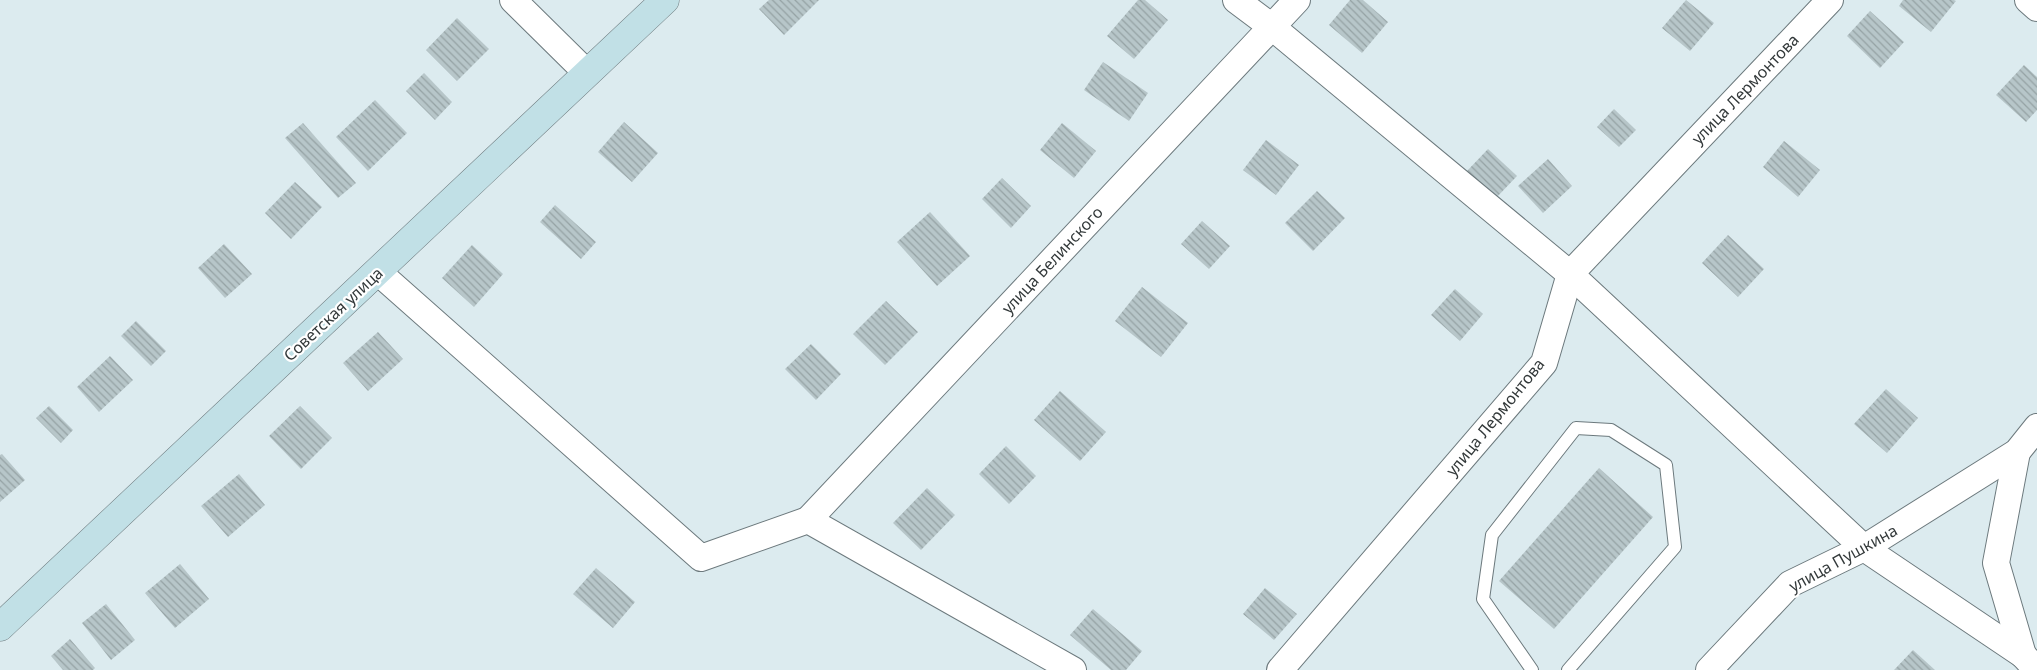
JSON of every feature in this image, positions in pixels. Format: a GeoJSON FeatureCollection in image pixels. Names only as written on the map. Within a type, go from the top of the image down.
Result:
{"type":"FeatureCollection","features":[{"type":"Feature","properties":{"kind":"street"},"geometry":{"type":"LineString","coordinates":[[513,0],[587,73]]}},
{"type":"Feature","properties":{"kind":"street","name":"Советская улица"},"geometry":{"type":"LineString","coordinates":[[0,627],[665,0]]}},
{"type":"Feature","properties":{"kind":"street"},"geometry":{"type":"LineString","coordinates":[[1236,0],[1272,27],[1570,274],[1864,548],[2030,663]]}},
{"type":"Feature","properties":{"kind":"street","name":"улица Белинского"},"geometry":{"type":"LineString","coordinates":[[808,520],[1297,0]]}},
{"type":"Feature","properties":{"kind":"street","name":"улица Лермонтова"},"geometry":{"type":"LineString","coordinates":[[1280,670],[1544,363],[1570,274],[1830,0]]}},
{"type":"Feature","properties":{"kind":"street"},"geometry":{"type":"LineString","coordinates":[[2028,0],[2037,8]]}},
{"type":"Feature","properties":{"kind":"street"},"geometry":{"type":"LineString","coordinates":[[378,272],[701,558],[808,520],[1073,670]]}},
{"type":"Feature","properties":{"kind":"street","name":"улица Пушкина"},"geometry":{"type":"LineString","coordinates":[[1709,670],[1790,584],[1864,548],[2017,452],[2037,427]]}},
{"type":"Feature","properties":{"kind":"street"},"geometry":{"type":"LineString","coordinates":[[2017,452],[1996,563],[2030,663]]}},
{"type":"Feature","properties":{"kind":"lane"},"geometry":{"type":"LineString","coordinates":[[1532,670],[1484,599],[1492,535],[1576,428],[1611,430],[1666,465],[1675,547],[1568,670]]}},
{"type":"Feature","properties":{"kind":"building"},"geometry":{"type":"Polygon","coordinates":[[[769,0],[819,0],[784,35],[759,9],[769,0]]]}},
{"type":"Feature","properties":{"kind":"building"},"geometry":{"type":"Polygon","coordinates":[[[1138,0],[1145,0],[1168,20],[1134,59],[1107,36],[1138,0]]]}},
{"type":"Feature","properties":{"kind":"building"},"geometry":{"type":"Polygon","coordinates":[[[1350,0],[1363,0],[1388,22],[1362,53],[1329,25],[1350,0]]]}},
{"type":"Feature","properties":{"kind":"building"},"geometry":{"type":"Polygon","coordinates":[[[1686,0],[1714,23],[1690,51],[1662,28],[1686,0]]]}},
{"type":"Feature","properties":{"kind":"building"},"geometry":{"type":"Polygon","coordinates":[[[1903,0],[1956,1],[1931,32],[1899,6],[1903,0]]]}},
{"type":"Feature","properties":{"kind":"building"},"geometry":{"type":"Polygon","coordinates":[[[1870,11],[1904,42],[1880,68],[1847,36],[1870,11]]]}},
{"type":"Feature","properties":{"kind":"building"},"geometry":{"type":"Polygon","coordinates":[[[457,18],[489,49],[457,81],[426,50],[457,18]]]}},
{"type":"Feature","properties":{"kind":"building"},"geometry":{"type":"Polygon","coordinates":[[[1103,62],[1148,93],[1129,121],[1084,90],[1103,62]]]}},
{"type":"Feature","properties":{"kind":"building"},"geometry":{"type":"Polygon","coordinates":[[[2024,65],[2037,77],[2037,110],[2026,122],[1996,95],[2024,65]]]}},
{"type":"Feature","properties":{"kind":"building"},"geometry":{"type":"Polygon","coordinates":[[[424,73],[452,102],[435,120],[406,91],[424,73]]]}},
{"type":"Feature","properties":{"kind":"building"},"geometry":{"type":"Polygon","coordinates":[[[375,100],[407,133],[368,171],[336,137],[375,100]]]}},
{"type":"Feature","properties":{"kind":"building"},"geometry":{"type":"Polygon","coordinates":[[[1614,109],[1636,130],[1619,147],[1597,127],[1614,109]]]}},
{"type":"Feature","properties":{"kind":"building"},"geometry":{"type":"Polygon","coordinates":[[[624,122],[658,153],[632,182],[598,152],[624,122]]]}},
{"type":"Feature","properties":{"kind":"building"},"geometry":{"type":"Polygon","coordinates":[[[303,123],[356,183],[338,198],[285,138],[303,123]]]}},
{"type":"Feature","properties":{"kind":"building"},"geometry":{"type":"Polygon","coordinates":[[[1062,123],[1096,151],[1074,178],[1040,150],[1062,123]]]}},
{"type":"Feature","properties":{"kind":"building"},"geometry":{"type":"Polygon","coordinates":[[[1266,140],[1299,165],[1276,195],[1243,170],[1266,140]]]}},
{"type":"Feature","properties":{"kind":"building"},"geometry":{"type":"Polygon","coordinates":[[[1784,141],[1820,170],[1798,197],[1763,167],[1784,141]]]}},
{"type":"Feature","properties":{"kind":"building"},"geometry":{"type":"Polygon","coordinates":[[[1488,149],[1517,176],[1496,198],[1467,171],[1488,149]]]}},
{"type":"Feature","properties":{"kind":"building"},"geometry":{"type":"Polygon","coordinates":[[[1548,159],[1572,186],[1543,213],[1518,186],[1548,159]]]}},
{"type":"Feature","properties":{"kind":"building"},"geometry":{"type":"Polygon","coordinates":[[[1002,178],[1031,206],[1011,228],[982,199],[1002,178]]]}},
{"type":"Feature","properties":{"kind":"building"},"geometry":{"type":"Polygon","coordinates":[[[295,182],[322,207],[291,239],[265,213],[295,182]]]}},
{"type":"Feature","properties":{"kind":"building"},"geometry":{"type":"Polygon","coordinates":[[[1317,191],[1345,218],[1313,251],[1285,223],[1317,191]]]}},
{"type":"Feature","properties":{"kind":"building"},"geometry":{"type":"Polygon","coordinates":[[[555,205],[596,242],[581,259],[540,222],[555,205]]]}},
{"type":"Feature","properties":{"kind":"building"},"geometry":{"type":"Polygon","coordinates":[[[930,212],[970,256],[937,286],[897,242],[930,212]]]}},
{"type":"Feature","properties":{"kind":"building"},"geometry":{"type":"Polygon","coordinates":[[[1202,221],[1230,246],[1209,269],[1181,244],[1202,221]]]}},
{"type":"Feature","properties":{"kind":"building"},"geometry":{"type":"Polygon","coordinates":[[[1728,235],[1764,269],[1738,297],[1702,263],[1728,235]]]}},
{"type":"Feature","properties":{"kind":"building"},"geometry":{"type":"Polygon","coordinates":[[[224,244],[252,274],[225,298],[198,268],[224,244]]]}},
{"type":"Feature","properties":{"kind":"building"},"geometry":{"type":"Polygon","coordinates":[[[472,245],[503,274],[474,307],[442,278],[472,245]]]}},
{"type":"Feature","properties":{"kind":"building"},"geometry":{"type":"Polygon","coordinates":[[[1142,287],[1188,323],[1161,357],[1115,321],[1142,287]]]}},
{"type":"Feature","properties":{"kind":"building"},"geometry":{"type":"Polygon","coordinates":[[[1455,289],[1483,314],[1460,341],[1431,315],[1455,289]]]}},
{"type":"Feature","properties":{"kind":"building"},"geometry":{"type":"Polygon","coordinates":[[[886,301],[918,332],[885,365],[853,334],[886,301]]]}},
{"type":"Feature","properties":{"kind":"building"},"geometry":{"type":"Polygon","coordinates":[[[136,321],[166,351],[151,366],[121,336],[136,321]]]}},
{"type":"Feature","properties":{"kind":"building"},"geometry":{"type":"Polygon","coordinates":[[[378,332],[403,359],[368,391],[343,363],[378,332]]]}},
{"type":"Feature","properties":{"kind":"building"},"geometry":{"type":"Polygon","coordinates":[[[811,344],[841,374],[816,400],[785,369],[811,344]]]}},
{"type":"Feature","properties":{"kind":"building"},"geometry":{"type":"Polygon","coordinates":[[[110,356],[133,380],[99,412],[77,387],[110,356]]]}},
{"type":"Feature","properties":{"kind":"building"},"geometry":{"type":"Polygon","coordinates":[[[1886,389],[1918,418],[1887,453],[1854,424],[1886,389]]]}},
{"type":"Feature","properties":{"kind":"building"},"geometry":{"type":"Polygon","coordinates":[[[1060,391],[1106,432],[1080,461],[1034,420],[1060,391]]]}},
{"type":"Feature","properties":{"kind":"building"},"geometry":{"type":"Polygon","coordinates":[[[49,406],[73,430],[61,443],[36,418],[49,406]]]}},
{"type":"Feature","properties":{"kind":"building"},"geometry":{"type":"Polygon","coordinates":[[[300,406],[332,438],[301,469],[269,436],[300,406]]]}},
{"type":"Feature","properties":{"kind":"building"},"geometry":{"type":"Polygon","coordinates":[[[1006,446],[1036,476],[1009,504],[979,474],[1006,446]]]}},
{"type":"Feature","properties":{"kind":"building"},"geometry":{"type":"Polygon","coordinates":[[[2,454],[25,480],[0,502],[0,455],[2,454]]]}},
{"type":"Feature","properties":{"kind":"building"},"geometry":{"type":"Polygon","coordinates":[[[1599,468],[1653,517],[1554,629],[1499,581],[1599,468]]]}},
{"type":"Feature","properties":{"kind":"building"},"geometry":{"type":"Polygon","coordinates":[[[239,474],[265,505],[228,537],[201,506],[239,474]]]}},
{"type":"Feature","properties":{"kind":"building"},"geometry":{"type":"Polygon","coordinates":[[[927,488],[955,515],[921,550],[893,523],[927,488]]]}},
{"type":"Feature","properties":{"kind":"building"},"geometry":{"type":"Polygon","coordinates":[[[180,564],[209,599],[175,628],[145,593],[180,564]]]}},
{"type":"Feature","properties":{"kind":"building"},"geometry":{"type":"Polygon","coordinates":[[[596,568],[635,602],[613,628],[573,594],[596,568]]]}},
{"type":"Feature","properties":{"kind":"building"},"geometry":{"type":"Polygon","coordinates":[[[1265,588],[1297,614],[1274,640],[1243,614],[1265,588]]]}},
{"type":"Feature","properties":{"kind":"building"},"geometry":{"type":"Polygon","coordinates":[[[106,604],[135,640],[111,660],[82,623],[106,604]]]}},
{"type":"Feature","properties":{"kind":"building"},"geometry":{"type":"Polygon","coordinates":[[[1093,609],[1142,651],[1126,670],[1111,670],[1070,635],[1093,609]]]}},
{"type":"Feature","properties":{"kind":"building"},"geometry":{"type":"Polygon","coordinates":[[[70,639],[95,668],[93,670],[63,670],[51,656],[70,639]]]}},
{"type":"Feature","properties":{"kind":"building"},"geometry":{"type":"Polygon","coordinates":[[[1913,650],[1935,670],[1894,670],[1913,650]]]}}]}
